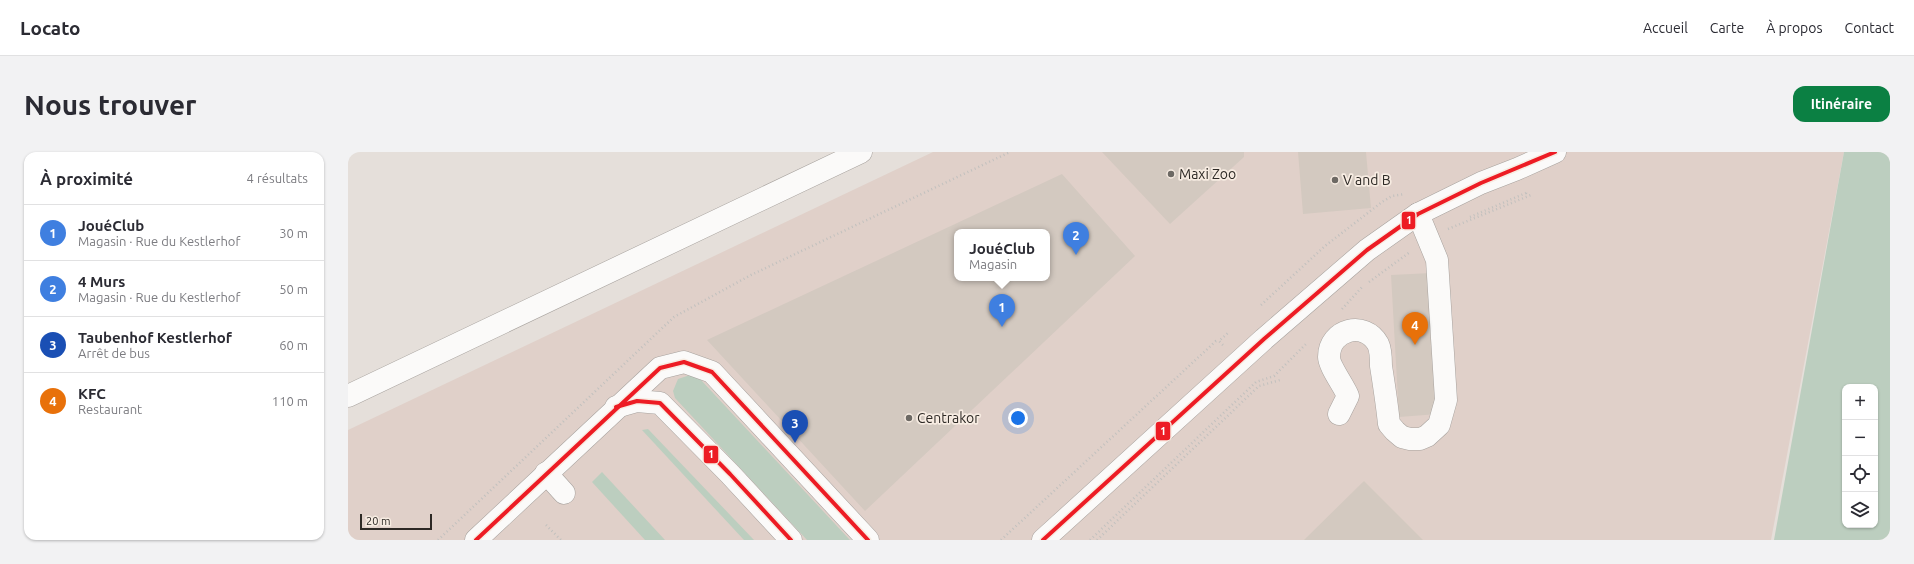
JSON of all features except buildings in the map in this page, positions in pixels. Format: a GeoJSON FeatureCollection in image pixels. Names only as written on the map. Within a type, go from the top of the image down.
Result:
{"type":"FeatureCollection","features":[{"type":"Feature","properties":{"kind":"street"},"geometry":{"type":"LineString","coordinates":[[348,396],[861,152]]}},
{"type":"Feature","properties":{"kind":"street"},"geometry":{"type":"LineString","coordinates":[[1042,540],[1269,334],[1368,250],[1418,214],[1481,183],[1555,152]]}},
{"type":"Feature","properties":{"kind":"street"},"geometry":{"type":"LineString","coordinates":[[1339,414],[1348,396],[1329,359],[1330,350],[1337,336],[1348,330],[1360,330],[1370,334],[1379,345],[1389,424],[1394,431],[1402,437],[1420,439],[1434,432],[1439,425],[1446,400],[1437,260],[1418,214]]}},
{"type":"Feature","properties":{"kind":"street"},"geometry":{"type":"LineString","coordinates":[[476,540],[616,407],[660,368],[684,362],[712,372],[868,540]]}},
{"type":"Feature","properties":{"kind":"street"},"geometry":{"type":"LineString","coordinates":[[616,407],[637,401],[660,403],[730,474],[791,540]]}},
{"type":"Feature","properties":{"kind":"street"},"geometry":{"type":"LineString","coordinates":[[546,473],[564,493]]}},
{"type":"Feature","properties":{"kind":"path"},"geometry":{"type":"LineString","coordinates":[[438,540],[674,317],[751,274],[1010,152]]}},
{"type":"Feature","properties":{"kind":"path"},"geometry":{"type":"LineString","coordinates":[[1338,307],[1364,281],[1427,236],[1526,193]]}},
{"type":"Feature","properties":{"kind":"path"},"geometry":{"type":"LineString","coordinates":[[1338,312],[1365,284],[1427,236],[1531,195]]}},
{"type":"Feature","properties":{"kind":"path"},"geometry":{"type":"LineString","coordinates":[[1001,540],[1216,341],[1219,341],[1229,332]]}},
{"type":"Feature","properties":{"kind":"path"},"geometry":{"type":"LineString","coordinates":[[1219,341],[1226,348]]}},
{"type":"Feature","properties":{"kind":"path"},"geometry":{"type":"LineString","coordinates":[[1090,540],[1256,382],[1274,376],[1304,348],[1307,342]]}},
{"type":"Feature","properties":{"kind":"path"},"geometry":{"type":"LineString","coordinates":[[1097,540],[1260,386],[1280,380]]}},
{"type":"Feature","properties":{"kind":"path"},"geometry":{"type":"LineString","coordinates":[[546,524],[561,540]]}},
{"type":"Feature","properties":{"kind":"shaded area"},"geometry":{"type":"Polygon","coordinates":[[[933,152],[1844,152],[1771,540],[348,540],[348,430],[933,152]]]}},
{"type":"Feature","properties":{"kind":"green space"},"geometry":{"type":"Polygon","coordinates":[[[1844,152],[1890,152],[1890,540],[1774,540],[1844,152]]]}},
{"type":"Feature","properties":{"kind":"green space"},"geometry":{"type":"Polygon","coordinates":[[[690,375],[701,380],[850,540],[807,540],[675,398],[673,391],[678,379],[690,375]]]}},
{"type":"Feature","properties":{"kind":"green space"},"geometry":{"type":"Polygon","coordinates":[[[648,429],[754,540],[744,540],[642,430],[648,429]]]}},
{"type":"Feature","properties":{"kind":"green space"},"geometry":{"type":"Polygon","coordinates":[[[602,472],[665,540],[645,540],[592,482],[602,472]]]}},
{"type":"Feature","properties":{"kind":"transit line","name":"1"},"geometry":{"type":"LineString","coordinates":[[1043,540],[1264,339],[1367,250],[1418,214],[1481,183],[1555,152]]}},
{"type":"Feature","properties":{"kind":"transit line","name":"1"},"geometry":{"type":"LineString","coordinates":[[476,540],[660,368],[684,362],[712,372],[868,540]]}},
{"type":"Feature","properties":{"kind":"transit line","name":"1"},"geometry":{"type":"LineString","coordinates":[[616,407],[637,401],[660,403],[730,474],[791,540]]}},
{"type":"Feature","properties":{"kind":"place","name":"Maxi Zoo"},"geometry":{"type":"Point","coordinates":[1171,174]}},
{"type":"Feature","properties":{"kind":"place","name":"V and B"},"geometry":{"type":"Point","coordinates":[1335,180]}},
{"type":"Feature","properties":{"kind":"place","name":"4 Murs"},"geometry":{"type":"Point","coordinates":[1076,255]}},
{"type":"Feature","properties":{"kind":"place","name":"JouéClub"},"geometry":{"type":"Point","coordinates":[1002,327]}},
{"type":"Feature","properties":{"kind":"place","name":"KFC"},"geometry":{"type":"Point","coordinates":[1415,345]}},
{"type":"Feature","properties":{"kind":"place","name":"Centrakor"},"geometry":{"type":"Point","coordinates":[909,418]}},
{"type":"Feature","properties":{"kind":"place","name":"Taubenhof Kestlerhof"},"geometry":{"type":"Point","coordinates":[795,443]}}]}
